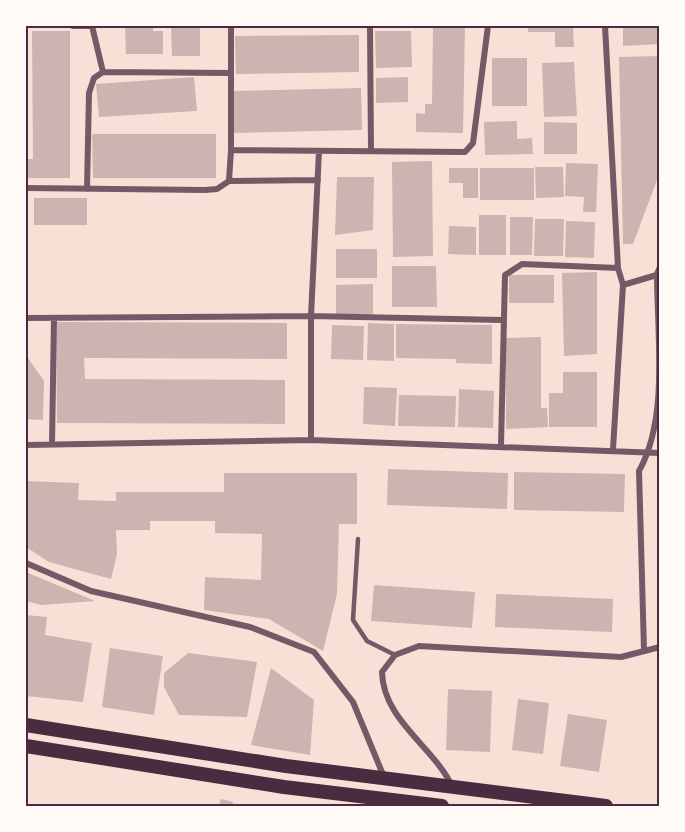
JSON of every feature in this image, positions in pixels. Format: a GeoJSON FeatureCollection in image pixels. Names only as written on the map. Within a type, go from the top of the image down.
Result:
{"type":"FeatureCollection","features":[{"type":"Feature","properties":{"kind":"main road"},"geometry":{"type":"LineString","coordinates":[[26,725],[275,764],[606,807]]}},
{"type":"Feature","properties":{"kind":"main road"},"geometry":{"type":"LineString","coordinates":[[26,746],[284,787],[442,807]]}},
{"type":"Feature","properties":{"kind":"street"},"geometry":{"type":"LineString","coordinates":[[73,26],[92,26],[104,72]]}},
{"type":"Feature","properties":{"kind":"street"},"geometry":{"type":"LineString","coordinates":[[230,181],[231,26]]}},
{"type":"Feature","properties":{"kind":"street"},"geometry":{"type":"LineString","coordinates":[[370,26],[371,151]]}},
{"type":"Feature","properties":{"kind":"street"},"geometry":{"type":"LineString","coordinates":[[231,150],[465,152],[473,143],[488,26]]}},
{"type":"Feature","properties":{"kind":"street"},"geometry":{"type":"LineString","coordinates":[[605,26],[618,268],[623,285],[613,449]]}},
{"type":"Feature","properties":{"kind":"street"},"geometry":{"type":"LineString","coordinates":[[87,189],[89,93],[94,78],[104,72],[231,73]]}},
{"type":"Feature","properties":{"kind":"street"},"geometry":{"type":"LineString","coordinates":[[311,440],[311,316],[319,151]]}},
{"type":"Feature","properties":{"kind":"street"},"geometry":{"type":"LineString","coordinates":[[26,188],[205,190],[217,189],[230,181],[318,180]]}},
{"type":"Feature","properties":{"kind":"street"},"geometry":{"type":"LineString","coordinates":[[501,445],[502,320],[505,275],[522,264],[618,268]]}},
{"type":"Feature","properties":{"kind":"street"},"geometry":{"type":"LineString","coordinates":[[644,650],[639,471],[650,452],[658,421],[658,274],[660,267]]}},
{"type":"Feature","properties":{"kind":"street"},"geometry":{"type":"LineString","coordinates":[[623,285],[658,274]]}},
{"type":"Feature","properties":{"kind":"street"},"geometry":{"type":"LineString","coordinates":[[26,318],[311,316],[502,320]]}},
{"type":"Feature","properties":{"kind":"street"},"geometry":{"type":"LineString","coordinates":[[52,444],[54,318]]}},
{"type":"Feature","properties":{"kind":"street"},"geometry":{"type":"LineString","coordinates":[[26,445],[311,440],[613,449],[660,453]]}},
{"type":"Feature","properties":{"kind":"street"},"geometry":{"type":"LineString","coordinates":[[26,563],[91,591],[250,627],[314,652],[353,702],[385,777]]}},
{"type":"Feature","properties":{"kind":"street"},"geometry":{"type":"LineString","coordinates":[[453,787],[443,767],[393,711],[382,689],[382,672],[395,656],[419,646],[621,657],[660,646]]}},
{"type":"Feature","properties":{"kind":"lane"},"geometry":{"type":"LineString","coordinates":[[358,539],[353,620],[367,641],[395,656]]}},
{"type":"Feature","properties":{"kind":"building"},"geometry":{"type":"Polygon","coordinates":[[[125,26],[153,26],[153,31],[163,31],[163,54],[126,54],[125,26]]]}},
{"type":"Feature","properties":{"kind":"building"},"geometry":{"type":"Polygon","coordinates":[[[171,26],[200,26],[200,56],[172,56],[171,26]]]}},
{"type":"Feature","properties":{"kind":"building"},"geometry":{"type":"Polygon","coordinates":[[[433,26],[465,26],[463,133],[416,132],[416,113],[425,114],[425,104],[432,104],[433,26]]]}},
{"type":"Feature","properties":{"kind":"building"},"geometry":{"type":"Polygon","coordinates":[[[528,26],[573,26],[574,47],[555,47],[555,32],[528,32],[528,26]]]}},
{"type":"Feature","properties":{"kind":"building"},"geometry":{"type":"Polygon","coordinates":[[[623,26],[660,26],[660,44],[623,46],[623,26]]]}},
{"type":"Feature","properties":{"kind":"building"},"geometry":{"type":"Polygon","coordinates":[[[32,31],[70,31],[70,178],[26,178],[26,159],[33,159],[32,31]]]}},
{"type":"Feature","properties":{"kind":"building"},"geometry":{"type":"Polygon","coordinates":[[[375,31],[411,31],[412,67],[376,68],[375,31]]]}},
{"type":"Feature","properties":{"kind":"building"},"geometry":{"type":"Polygon","coordinates":[[[359,35],[359,72],[236,74],[235,36],[359,35]]]}},
{"type":"Feature","properties":{"kind":"building"},"geometry":{"type":"Polygon","coordinates":[[[660,56],[660,172],[633,244],[623,244],[619,57],[660,56]]]}},
{"type":"Feature","properties":{"kind":"building"},"geometry":{"type":"Polygon","coordinates":[[[492,58],[527,58],[527,106],[492,106],[492,58]]]}},
{"type":"Feature","properties":{"kind":"building"},"geometry":{"type":"Polygon","coordinates":[[[574,62],[577,116],[544,117],[542,63],[574,62]]]}},
{"type":"Feature","properties":{"kind":"building"},"geometry":{"type":"Polygon","coordinates":[[[194,77],[197,111],[99,117],[96,84],[194,77]]]}},
{"type":"Feature","properties":{"kind":"building"},"geometry":{"type":"Polygon","coordinates":[[[408,77],[408,102],[376,103],[376,78],[408,77]]]}},
{"type":"Feature","properties":{"kind":"building"},"geometry":{"type":"Polygon","coordinates":[[[361,88],[362,130],[234,133],[233,91],[361,88]]]}},
{"type":"Feature","properties":{"kind":"building"},"geometry":{"type":"Polygon","coordinates":[[[517,121],[517,139],[532,138],[533,154],[485,155],[484,122],[517,121]]]}},
{"type":"Feature","properties":{"kind":"building"},"geometry":{"type":"Polygon","coordinates":[[[544,122],[577,123],[577,154],[544,154],[544,122]]]}},
{"type":"Feature","properties":{"kind":"building"},"geometry":{"type":"Polygon","coordinates":[[[92,134],[216,134],[216,178],[93,178],[92,134]]]}},
{"type":"Feature","properties":{"kind":"building"},"geometry":{"type":"Polygon","coordinates":[[[432,161],[433,256],[393,257],[392,162],[432,161]]]}},
{"type":"Feature","properties":{"kind":"building"},"geometry":{"type":"Polygon","coordinates":[[[566,163],[598,164],[596,212],[583,212],[584,197],[565,196],[566,163]]]}},
{"type":"Feature","properties":{"kind":"building"},"geometry":{"type":"Polygon","coordinates":[[[535,167],[563,167],[564,197],[536,198],[535,167]]]}},
{"type":"Feature","properties":{"kind":"building"},"geometry":{"type":"Polygon","coordinates":[[[449,168],[478,168],[478,198],[463,198],[463,183],[449,183],[449,168]]]}},
{"type":"Feature","properties":{"kind":"building"},"geometry":{"type":"Polygon","coordinates":[[[480,168],[534,168],[534,200],[480,200],[480,168]]]}},
{"type":"Feature","properties":{"kind":"building"},"geometry":{"type":"Polygon","coordinates":[[[337,177],[374,177],[373,230],[335,235],[337,177]]]}},
{"type":"Feature","properties":{"kind":"building"},"geometry":{"type":"Polygon","coordinates":[[[34,198],[87,198],[87,225],[34,225],[34,198]]]}},
{"type":"Feature","properties":{"kind":"building"},"geometry":{"type":"Polygon","coordinates":[[[479,215],[506,215],[506,255],[479,255],[479,215]]]}},
{"type":"Feature","properties":{"kind":"building"},"geometry":{"type":"Polygon","coordinates":[[[510,217],[533,217],[532,255],[510,255],[510,217]]]}},
{"type":"Feature","properties":{"kind":"building"},"geometry":{"type":"Polygon","coordinates":[[[535,219],[564,219],[563,256],[534,256],[535,219]]]}},
{"type":"Feature","properties":{"kind":"building"},"geometry":{"type":"Polygon","coordinates":[[[566,221],[595,222],[594,258],[565,257],[566,221]]]}},
{"type":"Feature","properties":{"kind":"building"},"geometry":{"type":"Polygon","coordinates":[[[449,226],[476,227],[476,255],[448,254],[449,226]]]}},
{"type":"Feature","properties":{"kind":"building"},"geometry":{"type":"Polygon","coordinates":[[[336,249],[377,249],[377,278],[336,278],[336,249]]]}},
{"type":"Feature","properties":{"kind":"building"},"geometry":{"type":"Polygon","coordinates":[[[392,266],[436,266],[437,307],[392,307],[392,266]]]}},
{"type":"Feature","properties":{"kind":"building"},"geometry":{"type":"Polygon","coordinates":[[[597,272],[597,354],[564,356],[562,273],[597,272]]]}},
{"type":"Feature","properties":{"kind":"building"},"geometry":{"type":"Polygon","coordinates":[[[509,275],[554,275],[554,303],[509,303],[509,275]]]}},
{"type":"Feature","properties":{"kind":"building"},"geometry":{"type":"Polygon","coordinates":[[[373,284],[373,314],[336,314],[336,285],[373,284]]]}},
{"type":"Feature","properties":{"kind":"building"},"geometry":{"type":"Polygon","coordinates":[[[56,322],[287,323],[287,359],[84,358],[85,379],[285,380],[285,424],[57,423],[56,322]]]}},
{"type":"Feature","properties":{"kind":"building"},"geometry":{"type":"Polygon","coordinates":[[[368,323],[394,324],[394,361],[367,360],[368,323]]]}},
{"type":"Feature","properties":{"kind":"building"},"geometry":{"type":"Polygon","coordinates":[[[396,324],[492,325],[492,364],[456,363],[456,359],[396,358],[396,324]]]}},
{"type":"Feature","properties":{"kind":"building"},"geometry":{"type":"Polygon","coordinates":[[[332,325],[364,326],[363,360],[331,359],[332,325]]]}},
{"type":"Feature","properties":{"kind":"building"},"geometry":{"type":"Polygon","coordinates":[[[541,337],[541,408],[547,408],[548,427],[506,429],[506,338],[541,337]]]}},
{"type":"Feature","properties":{"kind":"building"},"geometry":{"type":"Polygon","coordinates":[[[26,355],[44,381],[43,420],[26,419],[26,355]]]}},
{"type":"Feature","properties":{"kind":"building"},"geometry":{"type":"Polygon","coordinates":[[[563,372],[597,372],[597,427],[549,427],[549,393],[563,393],[563,372]]]}},
{"type":"Feature","properties":{"kind":"building"},"geometry":{"type":"Polygon","coordinates":[[[364,387],[397,388],[395,426],[363,424],[364,387]]]}},
{"type":"Feature","properties":{"kind":"building"},"geometry":{"type":"Polygon","coordinates":[[[459,389],[494,391],[493,428],[458,427],[459,389]]]}},
{"type":"Feature","properties":{"kind":"building"},"geometry":{"type":"Polygon","coordinates":[[[399,395],[456,396],[455,427],[398,426],[399,395]]]}},
{"type":"Feature","properties":{"kind":"building"},"geometry":{"type":"Polygon","coordinates":[[[388,469],[508,473],[507,509],[387,505],[388,469]]]}},
{"type":"Feature","properties":{"kind":"building"},"geometry":{"type":"Polygon","coordinates":[[[514,472],[625,474],[624,512],[514,510],[514,472]]]}},
{"type":"Feature","properties":{"kind":"building"},"geometry":{"type":"Polygon","coordinates":[[[224,473],[357,473],[357,524],[339,524],[337,594],[323,651],[269,619],[204,610],[205,577],[261,580],[262,534],[215,533],[215,521],[150,521],[150,530],[116,530],[117,554],[111,579],[49,562],[26,547],[26,481],[79,483],[78,500],[116,501],[116,492],[224,492],[224,473]]]}},
{"type":"Feature","properties":{"kind":"building"},"geometry":{"type":"Polygon","coordinates":[[[26,572],[95,601],[41,605],[26,601],[26,572]]]}},
{"type":"Feature","properties":{"kind":"building"},"geometry":{"type":"Polygon","coordinates":[[[374,585],[475,592],[472,628],[371,621],[374,585]]]}},
{"type":"Feature","properties":{"kind":"building"},"geometry":{"type":"Polygon","coordinates":[[[496,594],[613,599],[612,632],[495,627],[496,594]]]}},
{"type":"Feature","properties":{"kind":"building"},"geometry":{"type":"Polygon","coordinates":[[[26,615],[47,617],[45,635],[92,643],[83,702],[26,696],[26,615]]]}},
{"type":"Feature","properties":{"kind":"building"},"geometry":{"type":"Polygon","coordinates":[[[110,648],[163,656],[154,715],[102,707],[110,648]]]}},
{"type":"Feature","properties":{"kind":"building"},"geometry":{"type":"Polygon","coordinates":[[[188,653],[257,662],[247,717],[179,715],[164,687],[164,673],[188,653]]]}},
{"type":"Feature","properties":{"kind":"building"},"geometry":{"type":"Polygon","coordinates":[[[271,668],[314,700],[310,755],[251,745],[271,668]]]}},
{"type":"Feature","properties":{"kind":"building"},"geometry":{"type":"Polygon","coordinates":[[[448,689],[492,691],[490,752],[446,750],[448,689]]]}},
{"type":"Feature","properties":{"kind":"building"},"geometry":{"type":"Polygon","coordinates":[[[518,699],[549,703],[543,754],[512,750],[518,699]]]}},
{"type":"Feature","properties":{"kind":"building"},"geometry":{"type":"Polygon","coordinates":[[[568,714],[607,720],[599,772],[560,766],[568,714]]]}},
{"type":"Feature","properties":{"kind":"building"},"geometry":{"type":"Polygon","coordinates":[[[221,799],[233,802],[232,806],[219,806],[221,799]]]}}]}
